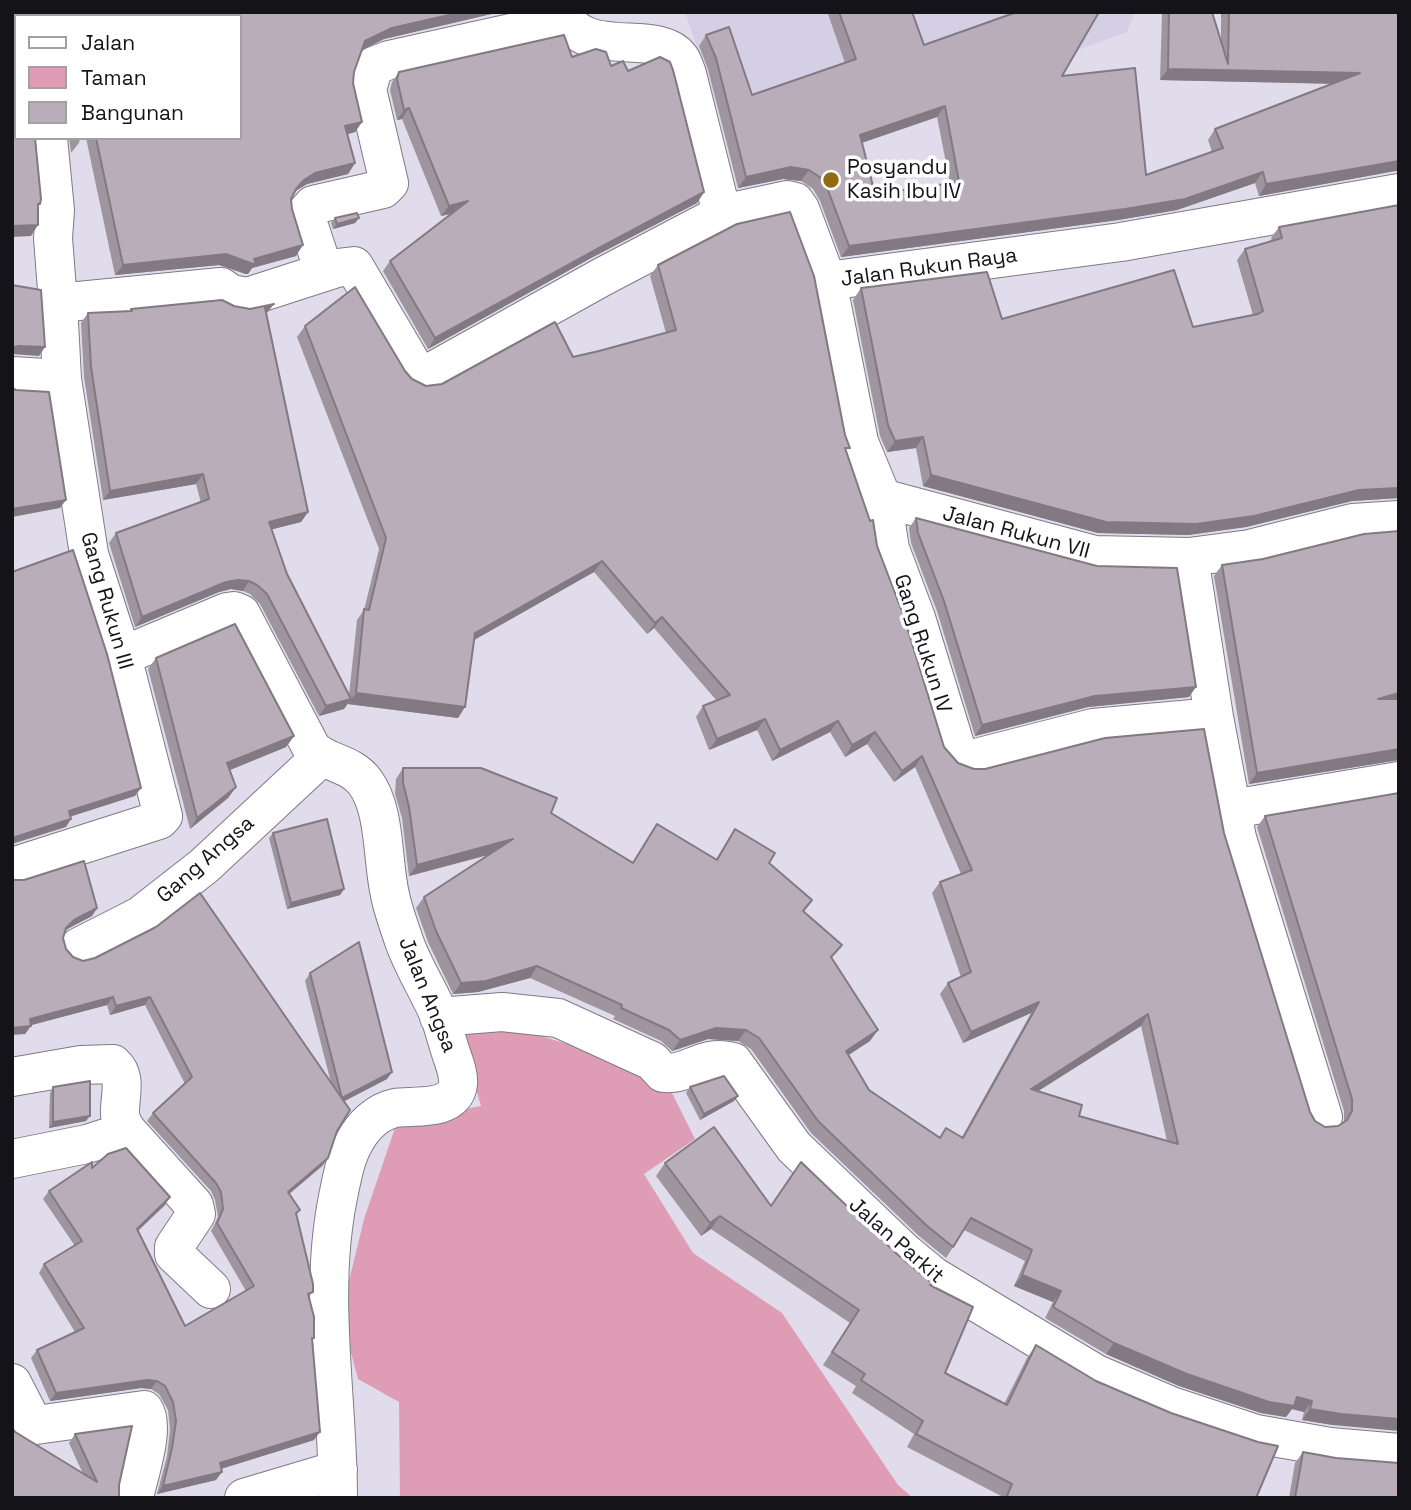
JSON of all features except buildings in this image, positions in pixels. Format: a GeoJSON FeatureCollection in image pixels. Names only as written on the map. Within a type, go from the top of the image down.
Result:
{"type":"FeatureCollection","features":[{"type":"Feature","properties":{"kind":"street"},"geometry":{"type":"LineString","coordinates":[[58,303],[221,287],[231,294],[247,297],[354,265],[414,368],[420,376],[424,376],[602,276],[722,214],[687,74],[680,57],[666,48],[599,40],[580,33],[564,17],[374,66],[366,89],[389,183],[383,189],[313,205],[305,214],[324,272]]}},
{"type":"Feature","properties":{"kind":"street","name":"Gang Rukun III"},"geometry":{"type":"LineString","coordinates":[[12,867],[159,820],[163,816],[122,656],[89,554],[62,379],[53,238],[55,210],[48,140]]}},
{"type":"Feature","properties":{"kind":"street","name":"Jalan Rukun Raya"},"geometry":{"type":"LineString","coordinates":[[722,214],[787,200],[795,202],[827,281],[1121,242],[1399,193]]}},
{"type":"Feature","properties":{"kind":"street","name":"Gang Rukun IV"},"geometry":{"type":"LineString","coordinates":[[827,281],[859,442],[882,498],[890,549],[916,618],[957,751],[972,759],[1093,728],[1214,717]]}},
{"type":"Feature","properties":{"kind":"street"},"geometry":{"type":"LineString","coordinates":[[12,376],[62,379]]}},
{"type":"Feature","properties":{"kind":"street","name":"Jalan Rukun VII"},"geometry":{"type":"LineString","coordinates":[[882,498],[1095,555],[1189,557],[1250,549],[1353,523],[1399,520]]}},
{"type":"Feature","properties":{"kind":"street"},"geometry":{"type":"LineString","coordinates":[[1189,557],[1214,717],[1241,851],[1323,1117]]}},
{"type":"Feature","properties":{"kind":"street"},"geometry":{"type":"LineString","coordinates":[[122,656],[227,612],[241,614],[316,753]]}},
{"type":"Feature","properties":{"kind":"street","name":"Gang Angsa"},"geometry":{"type":"LineString","coordinates":[[79,947],[140,916],[204,866],[316,753]]}},
{"type":"Feature","properties":{"kind":"street","name":"Jalan Angsa"},"geometry":{"type":"LineString","coordinates":[[316,753],[345,765],[366,783],[379,821],[390,896],[402,934],[439,1017],[456,1066],[458,1082],[456,1092],[444,1102],[433,1106],[393,1108],[378,1115],[366,1125],[354,1142],[343,1172],[329,1265],[329,1320],[338,1484]]}},
{"type":"Feature","properties":{"kind":"street"},"geometry":{"type":"LineString","coordinates":[[1232,809],[1399,781]]}},
{"type":"Feature","properties":{"kind":"street","name":"Jalan Parkit"},"geometry":{"type":"LineString","coordinates":[[439,1017],[502,1012],[558,1018],[652,1061],[663,1073],[673,1074],[703,1061],[720,1058],[733,1062],[794,1147],[904,1252],[933,1276],[1096,1374],[1171,1406],[1256,1434],[1330,1447],[1399,1453]]}},
{"type":"Feature","properties":{"kind":"street"},"geometry":{"type":"LineString","coordinates":[[12,1077],[81,1065],[113,1064],[120,1070],[120,1118],[127,1132],[194,1205],[196,1214],[174,1247],[174,1254],[211,1289]]}},
{"type":"Feature","properties":{"kind":"street"},"geometry":{"type":"LineString","coordinates":[[12,1159],[87,1144],[127,1132]]}},
{"type":"Feature","properties":{"kind":"street"},"geometry":{"type":"LineString","coordinates":[[12,1383],[36,1425],[144,1410],[148,1420],[147,1436],[134,1498]]}},
{"type":"Feature","properties":{"kind":"street"},"geometry":{"type":"LineString","coordinates":[[244,1498],[338,1484]]}},
{"type":"Feature","properties":{"kind":"shaded area"},"geometry":{"type":"Polygon","coordinates":[[[685,12],[1135,12],[1127,32],[740,173],[685,12]]]}},
{"type":"Feature","properties":{"kind":"green space"},"geometry":{"type":"Polygon","coordinates":[[[456,1020],[541,1036],[662,1073],[695,1139],[644,1174],[693,1253],[782,1313],[898,1485],[913,1498],[400,1498],[399,1402],[358,1379],[341,1314],[364,1219],[397,1122],[481,1106],[456,1020]]]}},
{"type":"Feature","properties":{"kind":"place","name":"Posyandu Kasih Ibu IV"},"geometry":{"type":"Point","coordinates":[831,180]}}]}
